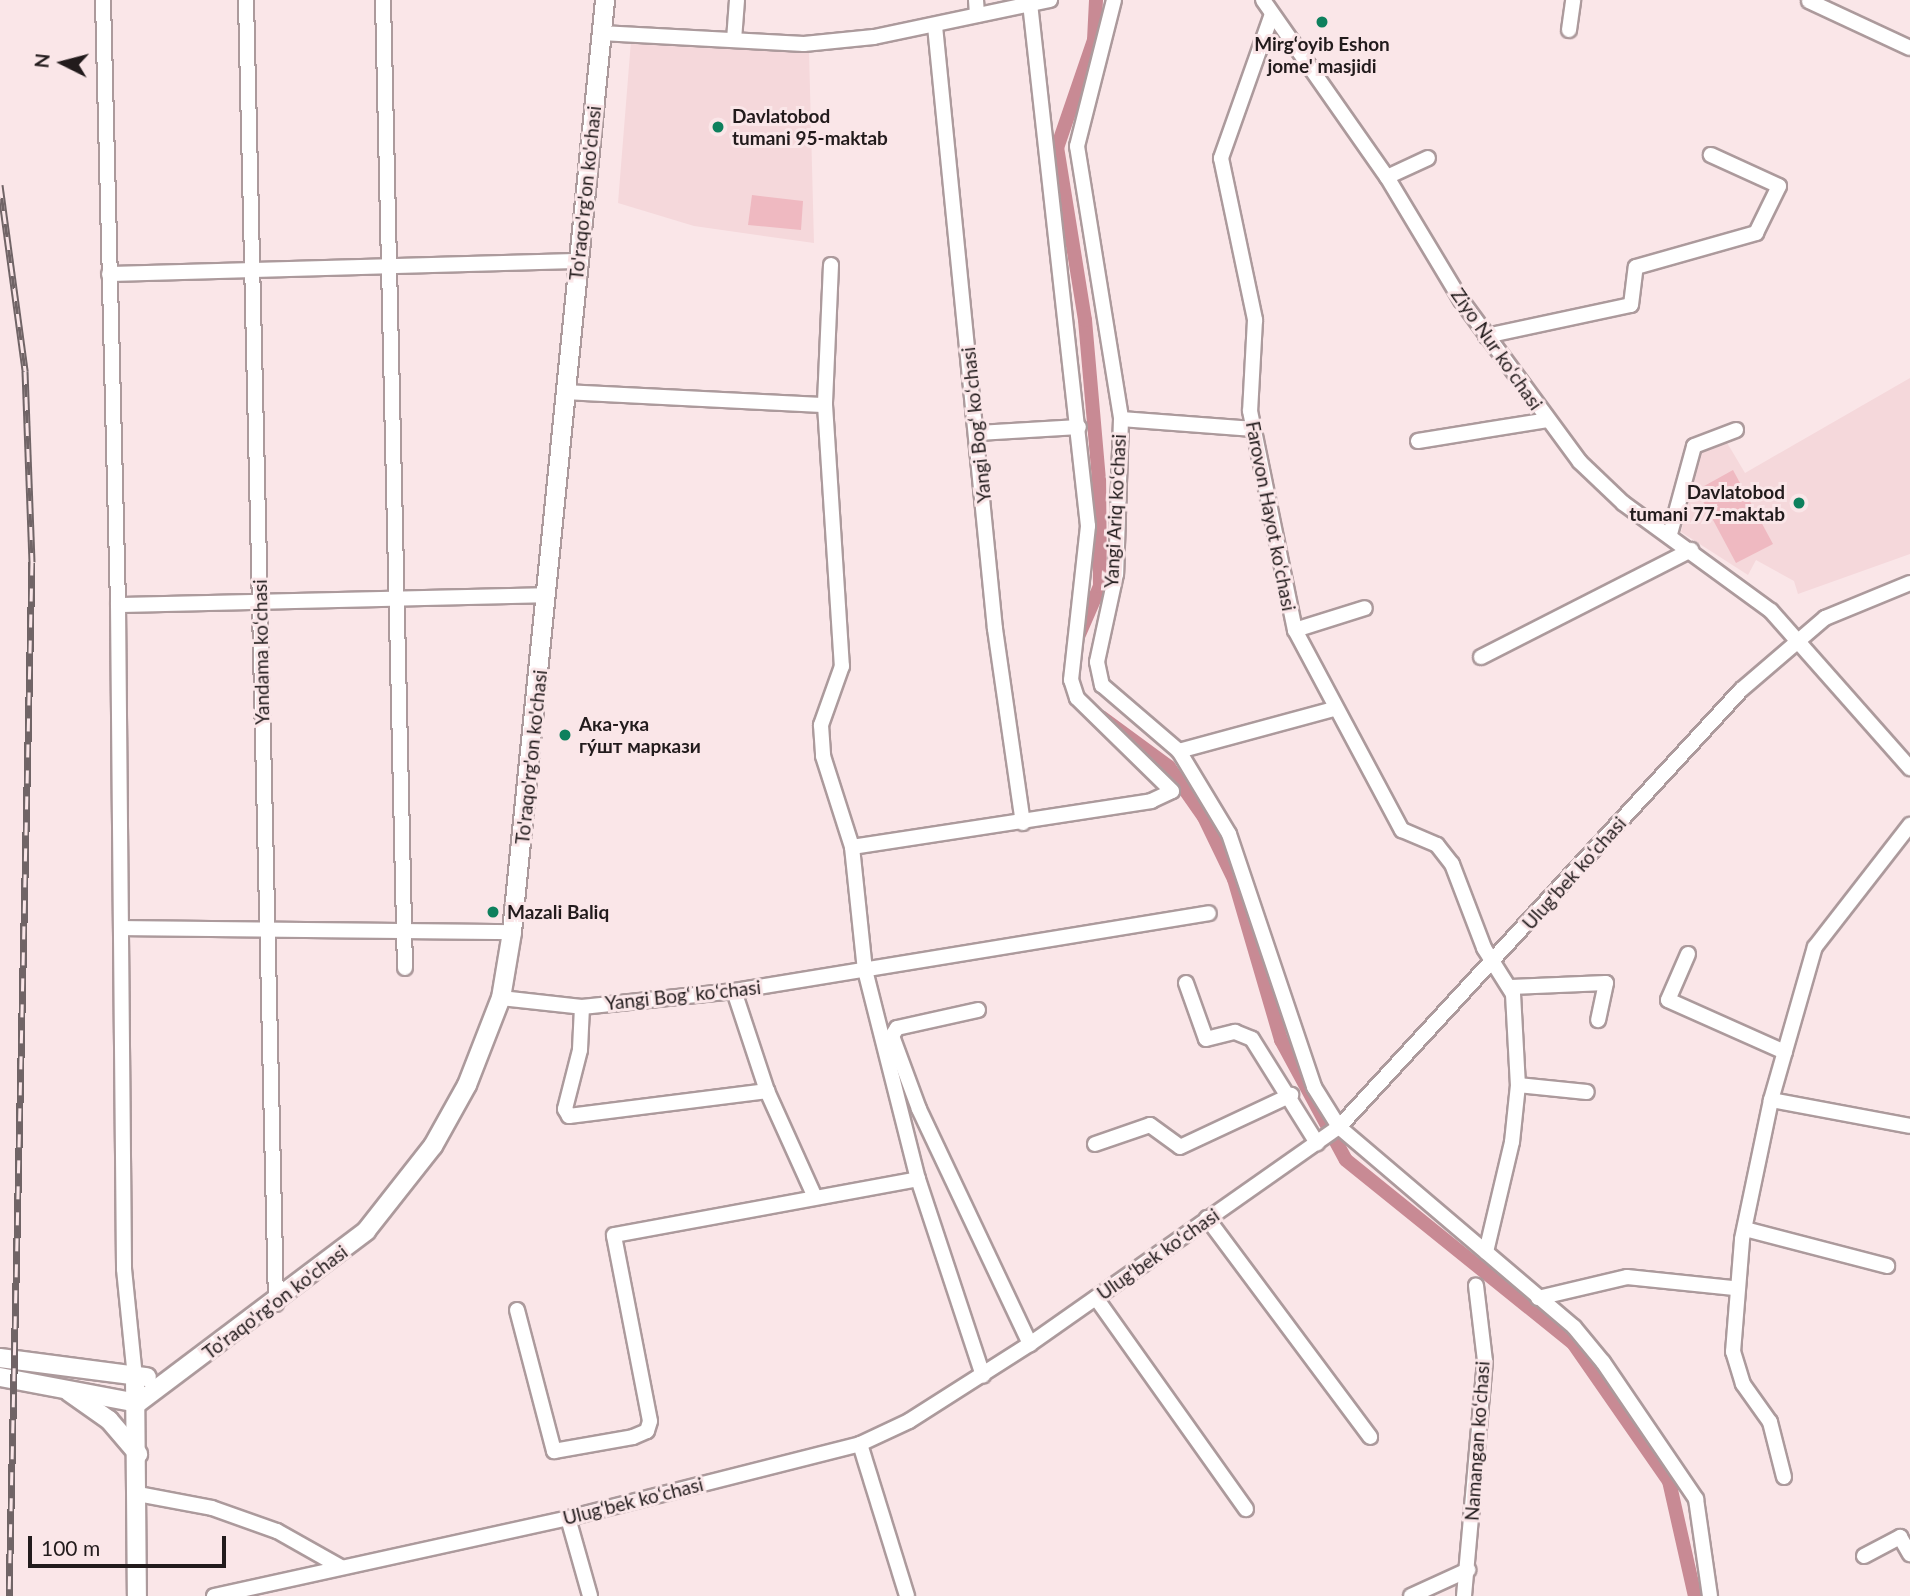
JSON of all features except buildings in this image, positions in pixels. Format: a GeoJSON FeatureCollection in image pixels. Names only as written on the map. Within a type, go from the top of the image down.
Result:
{"type":"FeatureCollection","features":[{"type":"Feature","properties":{"kind":"main road","name":"To'raqo'rg'on ko'chasi"},"geometry":{"type":"LineString","coordinates":[[138,1403],[168,1377],[327,1266],[399,1193],[467,1085],[501,998],[512,932],[605,0]]}},
{"type":"Feature","properties":{"kind":"main road"},"geometry":{"type":"LineString","coordinates":[[0,1358],[135,1377],[168,1377]]}},
{"type":"Feature","properties":{"kind":"main road"},"geometry":{"type":"LineString","coordinates":[[0,1377],[138,1403]]}},
{"type":"Feature","properties":{"kind":"main road"},"geometry":{"type":"LineString","coordinates":[[135,1377],[138,1403],[136,1596]]}},
{"type":"Feature","properties":{"kind":"main road"},"geometry":{"type":"LineString","coordinates":[[63,1389],[109,1420],[138,1454]]}},
{"type":"Feature","properties":{"kind":"street"},"geometry":{"type":"LineString","coordinates":[[103,0],[118,605],[124,1269],[135,1377]]}},
{"type":"Feature","properties":{"kind":"street","name":"Yandama koʻchasi"},"geometry":{"type":"LineString","coordinates":[[246,0],[276,1304]]}},
{"type":"Feature","properties":{"kind":"street"},"geometry":{"type":"LineString","coordinates":[[383,0],[405,968]]}},
{"type":"Feature","properties":{"kind":"street"},"geometry":{"type":"LineString","coordinates":[[734,40],[737,0]]}},
{"type":"Feature","properties":{"kind":"street"},"geometry":{"type":"LineString","coordinates":[[601,33],[804,44],[935,26],[976,8],[1050,0]]}},
{"type":"Feature","properties":{"kind":"street","name":"Yangi Ariq koʻchasi"},"geometry":{"type":"LineString","coordinates":[[1114,0],[1077,146],[1121,419],[1116,574],[1098,673],[1111,695],[1179,751],[1229,834],[1304,1061],[1339,1127]]}},
{"type":"Feature","properties":{"kind":"street","name":"Ziyo Nur koʻchasi"},"geometry":{"type":"LineString","coordinates":[[1264,0],[1387,177],[1486,336],[1547,420],[1623,503],[1691,550],[1797,638],[1910,768]]}},
{"type":"Feature","properties":{"kind":"street"},"geometry":{"type":"LineString","coordinates":[[1569,30],[1573,0]]}},
{"type":"Feature","properties":{"kind":"street"},"geometry":{"type":"LineString","coordinates":[[1809,1],[1910,48]]}},
{"type":"Feature","properties":{"kind":"street"},"geometry":{"type":"LineString","coordinates":[[852,847],[1023,823],[1151,801],[1168,796],[1171,785],[1077,698],[1072,680],[1088,561],[1079,427],[1030,3]]}},
{"type":"Feature","properties":{"kind":"street","name":"Farovon Hayot koʻchasi"},"geometry":{"type":"LineString","coordinates":[[1272,14],[1221,158],[1255,320],[1249,394],[1254,429],[1295,631],[1334,709],[1402,830],[1445,853],[1496,962],[1511,987]]}},
{"type":"Feature","properties":{"kind":"street","name":"Yangi Bogʻ koʻchasi"},"geometry":{"type":"LineString","coordinates":[[935,26],[978,433],[995,629],[1023,823]]}},
{"type":"Feature","properties":{"kind":"street"},"geometry":{"type":"LineString","coordinates":[[1486,336],[1632,304],[1636,267],[1756,233],[1779,186],[1711,155]]}},
{"type":"Feature","properties":{"kind":"street"},"geometry":{"type":"LineString","coordinates":[[1387,177],[1428,158]]}},
{"type":"Feature","properties":{"kind":"street"},"geometry":{"type":"LineString","coordinates":[[109,274],[577,261]]}},
{"type":"Feature","properties":{"kind":"street"},"geometry":{"type":"LineString","coordinates":[[831,265],[825,405],[842,666],[822,735],[852,847],[865,970],[918,1179],[983,1376]]}},
{"type":"Feature","properties":{"kind":"street"},"geometry":{"type":"LineString","coordinates":[[566,392],[825,405]]}},
{"type":"Feature","properties":{"kind":"street"},"geometry":{"type":"LineString","coordinates":[[1121,419],[1254,429]]}},
{"type":"Feature","properties":{"kind":"street"},"geometry":{"type":"LineString","coordinates":[[1418,441],[1547,420]]}},
{"type":"Feature","properties":{"kind":"street"},"geometry":{"type":"LineString","coordinates":[[978,433],[1079,427]]}},
{"type":"Feature","properties":{"kind":"street"},"geometry":{"type":"LineString","coordinates":[[1670,534],[1694,446],[1736,430]]}},
{"type":"Feature","properties":{"kind":"street"},"geometry":{"type":"LineString","coordinates":[[1481,657],[1691,550]]}},
{"type":"Feature","properties":{"kind":"street","name":"Ulugʻbek koʻchasi"},"geometry":{"type":"LineString","coordinates":[[214,1596],[568,1518],[860,1444],[983,1376],[1339,1127],[1496,962],[1741,690],[1797,638],[1863,598],[1910,583]]}},
{"type":"Feature","properties":{"kind":"street"},"geometry":{"type":"LineString","coordinates":[[118,605],[547,595]]}},
{"type":"Feature","properties":{"kind":"street"},"geometry":{"type":"LineString","coordinates":[[1295,631],[1366,608]]}},
{"type":"Feature","properties":{"kind":"street"},"geometry":{"type":"LineString","coordinates":[[1179,751],[1334,709]]}},
{"type":"Feature","properties":{"kind":"street"},"geometry":{"type":"LineString","coordinates":[[1784,1477],[1770,1422],[1736,1368],[1734,1287],[1745,1228],[1771,1100],[1815,947],[1910,825]]}},
{"type":"Feature","properties":{"kind":"street","name":"Yangi Bogʻ koʻchasi"},"geometry":{"type":"LineString","coordinates":[[501,998],[582,1007],[734,991],[1209,914]]}},
{"type":"Feature","properties":{"kind":"street"},"geometry":{"type":"LineString","coordinates":[[123,928],[266,930],[403,927],[512,932]]}},
{"type":"Feature","properties":{"kind":"street"},"geometry":{"type":"LineString","coordinates":[[1688,954],[1668,1000],[1785,1052]]}},
{"type":"Feature","properties":{"kind":"street"},"geometry":{"type":"LineString","coordinates":[[1486,1252],[1518,1085],[1511,987],[1605,983],[1598,1020]]}},
{"type":"Feature","properties":{"kind":"street"},"geometry":{"type":"LineString","coordinates":[[1186,984],[1206,1039],[1247,1035],[1291,1095],[1317,1143]]}},
{"type":"Feature","properties":{"kind":"street"},"geometry":{"type":"LineString","coordinates":[[734,991],[767,1091],[814,1195]]}},
{"type":"Feature","properties":{"kind":"street"},"geometry":{"type":"LineString","coordinates":[[582,1007],[580,1050],[565,1109],[569,1116],[767,1091]]}},
{"type":"Feature","properties":{"kind":"street"},"geometry":{"type":"LineString","coordinates":[[978,1010],[897,1028],[892,1036],[924,1121],[1030,1344]]}},
{"type":"Feature","properties":{"kind":"street"},"geometry":{"type":"LineString","coordinates":[[1518,1085],[1587,1092]]}},
{"type":"Feature","properties":{"kind":"street"},"geometry":{"type":"LineString","coordinates":[[1095,1144],[1150,1125],[1181,1147],[1291,1095]]}},
{"type":"Feature","properties":{"kind":"street"},"geometry":{"type":"LineString","coordinates":[[1771,1100],[1909,1124]]}},
{"type":"Feature","properties":{"kind":"street"},"geometry":{"type":"LineString","coordinates":[[1339,1127],[1574,1327],[1682,1472],[1696,1499],[1710,1596]]}},
{"type":"Feature","properties":{"kind":"street"},"geometry":{"type":"LineString","coordinates":[[517,1310],[554,1451],[633,1437],[647,1431],[650,1421],[614,1235],[814,1195],[918,1179]]}},
{"type":"Feature","properties":{"kind":"street"},"geometry":{"type":"LineString","coordinates":[[1207,1218],[1370,1437]]}},
{"type":"Feature","properties":{"kind":"street"},"geometry":{"type":"LineString","coordinates":[[1745,1228],[1887,1266]]}},
{"type":"Feature","properties":{"kind":"street"},"geometry":{"type":"LineString","coordinates":[[1538,1298],[1627,1277],[1734,1287]]}},
{"type":"Feature","properties":{"kind":"street","name":"Namangan koʻchasi"},"geometry":{"type":"LineString","coordinates":[[1464,1596],[1485,1361],[1476,1286]]}},
{"type":"Feature","properties":{"kind":"street"},"geometry":{"type":"LineString","coordinates":[[1096,1298],[1246,1509]]}},
{"type":"Feature","properties":{"kind":"street"},"geometry":{"type":"LineString","coordinates":[[860,1444],[907,1596]]}},
{"type":"Feature","properties":{"kind":"street"},"geometry":{"type":"LineString","coordinates":[[138,1494],[212,1508],[277,1531],[341,1567]]}},
{"type":"Feature","properties":{"kind":"street"},"geometry":{"type":"LineString","coordinates":[[568,1518],[590,1596]]}},
{"type":"Feature","properties":{"kind":"street"},"geometry":{"type":"LineString","coordinates":[[1864,1556],[1900,1537],[1910,1554]]}},
{"type":"Feature","properties":{"kind":"street"},"geometry":{"type":"LineString","coordinates":[[1412,1596],[1468,1570]]}},
{"type":"Feature","properties":{"kind":"shaded area","name":"Davlatobod tumani 95-maktab"},"geometry":{"type":"Polygon","coordinates":[[[631,41],[809,51],[814,243],[694,226],[618,203],[631,41]]]}},
{"type":"Feature","properties":{"kind":"shaded area"},"geometry":{"type":"Polygon","coordinates":[[[752,195],[803,201],[801,230],[748,225],[752,195]]]}},
{"type":"Feature","properties":{"kind":"shaded area","name":"Davlatobod tumani 77-maktab"},"geometry":{"type":"Polygon","coordinates":[[[1910,378],[1910,554],[1798,594],[1794,581],[1756,560],[1748,575],[1681,532],[1702,450],[1726,441],[1745,473],[1910,378]]]}},
{"type":"Feature","properties":{"kind":"shaded area"},"geometry":{"type":"Polygon","coordinates":[[[1733,470],[1773,544],[1736,563],[1697,490],[1733,470]]]}},
{"type":"Feature","properties":{"kind":"waterway"},"geometry":{"type":"LineString","coordinates":[[1077,639],[1100,586],[1099,480],[1085,320],[1057,148],[1094,40],[1096,0]]}},
{"type":"Feature","properties":{"kind":"waterway"},"geometry":{"type":"LineString","coordinates":[[1101,717],[1169,767],[1204,817],[1234,879],[1281,1040],[1346,1160],[1573,1343],[1669,1481],[1695,1596]]}},
{"type":"Feature","properties":{"kind":"railway"},"geometry":{"type":"LineString","coordinates":[[0,185],[25,371],[32,562],[9,1596]]}},
{"type":"Feature","properties":{"kind":"place","name":"Mirg‘oyib Eshon jome' masjidi"},"geometry":{"type":"Point","coordinates":[1322,22]}},
{"type":"Feature","properties":{"kind":"place","name":"Davlatobod tumani 95-maktab"},"geometry":{"type":"Point","coordinates":[718,127]}},
{"type":"Feature","properties":{"kind":"place","name":"Davlatobod tumani 77-maktab"},"geometry":{"type":"Point","coordinates":[1799,503]}},
{"type":"Feature","properties":{"kind":"place","name":"Ака-ука гу́шт маркази"},"geometry":{"type":"Point","coordinates":[565,735]}},
{"type":"Feature","properties":{"kind":"place","name":"Mazali Baliq"},"geometry":{"type":"Point","coordinates":[493,912]}}]}
